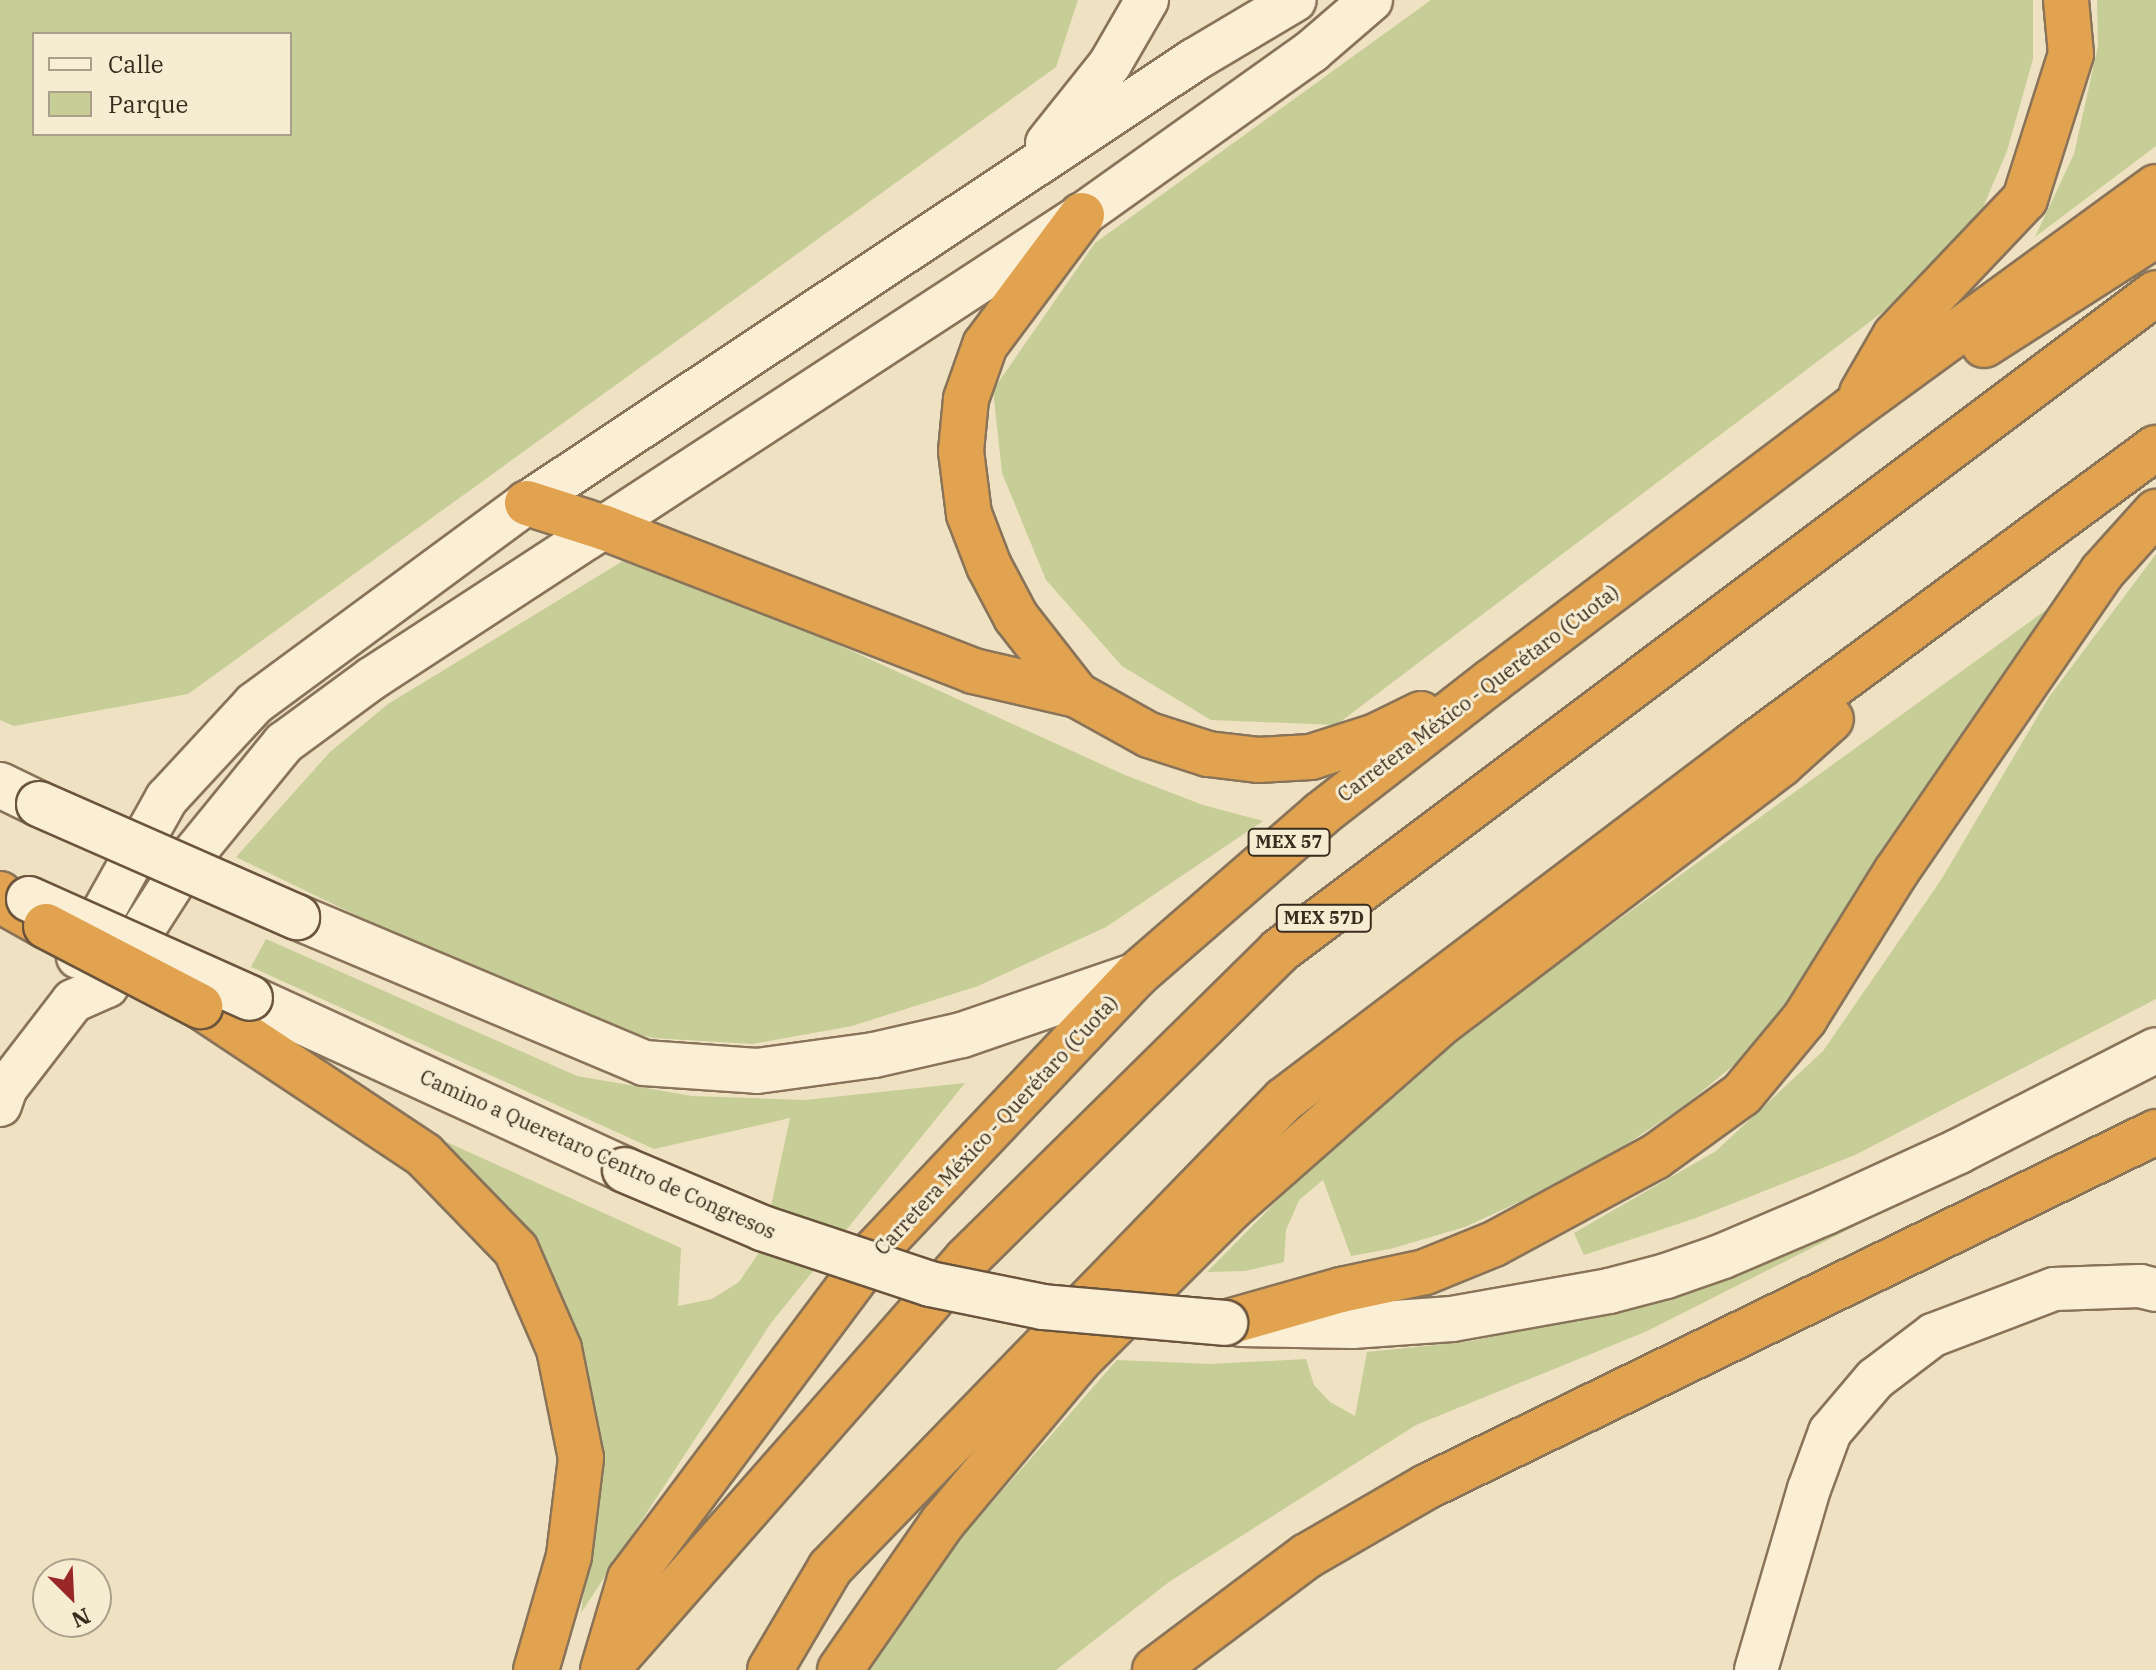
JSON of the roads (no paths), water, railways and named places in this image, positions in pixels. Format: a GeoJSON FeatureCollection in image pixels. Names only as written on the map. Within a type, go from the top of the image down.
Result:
{"type":"FeatureCollection","features":[{"type":"Feature","properties":{"kind":"highway"},"geometry":{"type":"LineString","coordinates":[[1853,408],[1895,336],[2025,199],[2071,54],[2066,0]]}},
{"type":"Feature","properties":{"kind":"highway","name":"Carretera México - Querétaro (Cuota)"},"geometry":{"type":"LineString","coordinates":[[605,1670],[630,1579],[876,1250],[1136,975],[1321,814],[1492,681],[1853,408],[2156,187]]}},
{"type":"Feature","properties":{"kind":"highway"},"geometry":{"type":"LineString","coordinates":[[1077,695],[1016,617],[989,566],[969,514],[961,451],[966,399],[985,345],[1082,215]]}},
{"type":"Feature","properties":{"kind":"highway"},"geometry":{"type":"LineString","coordinates":[[1853,408],[1990,342],[2156,235]]}},
{"type":"Feature","properties":{"kind":"highway","name":"Carretera México - Querétaro (Cuota)"},"geometry":{"type":"LineString","coordinates":[[605,1670],[966,1260],[1279,951],[2156,293]]}},
{"type":"Feature","properties":{"kind":"highway"},"geometry":{"type":"LineString","coordinates":[[770,1670],[830,1568],[1284,1100],[2156,448]]}},
{"type":"Feature","properties":{"kind":"highway"},"geometry":{"type":"LineString","coordinates":[[527,503],[605,528],[973,671],[1077,695],[1149,735],[1208,754],[1258,760],[1311,757],[1376,736],[1492,681]]}},
{"type":"Feature","properties":{"kind":"highway"},"geometry":{"type":"LineString","coordinates":[[1225,1323],[1347,1308],[1494,1244],[1655,1157],[1742,1094],[1805,1018],[1896,872],[2102,572],[2156,512]]}},
{"type":"Feature","properties":{"kind":"highway"},"geometry":{"type":"LineString","coordinates":[[840,1670],[943,1522],[1078,1361],[1232,1207],[1437,1026],[1781,764],[1850,702],[1917,632],[1987,572]]}},
{"type":"Feature","properties":{"kind":"highway"},"geometry":{"type":"LineString","coordinates":[[19,902],[200,1006],[424,1155],[516,1250],[559,1349],[581,1458],[569,1556],[536,1670]]}},
{"type":"Feature","properties":{"kind":"highway"},"geometry":{"type":"LineString","coordinates":[[1155,1670],[1307,1556],[1426,1487],[2156,1132]]}},
{"type":"Feature","properties":{"kind":"street"},"geometry":{"type":"LineString","coordinates":[[1023,173],[1110,64],[1147,0]]}},
{"type":"Feature","properties":{"kind":"street"},"geometry":{"type":"LineString","coordinates":[[0,1105],[6,1088],[73,1001],[107,986],[186,863],[284,743],[371,679],[1082,215],[1312,51],[1371,0]]}},
{"type":"Feature","properties":{"kind":"street"},"geometry":{"type":"LineString","coordinates":[[73,1001],[74,964],[167,798],[254,704],[527,503],[1282,3],[1312,51]]}},
{"type":"Feature","properties":{"kind":"street"},"geometry":{"type":"LineString","coordinates":[[0,785],[297,917],[644,1063],[757,1071],[874,1055],[962,1035],[1136,975]]}},
{"type":"Feature","properties":{"kind":"street","name":"Camino a Queretaro Centro de Congresos"},"geometry":{"type":"LineString","coordinates":[[19,902],[250,998],[625,1170],[762,1228],[930,1284],[1043,1307],[1225,1323]]}},
{"type":"Feature","properties":{"kind":"street"},"geometry":{"type":"LineString","coordinates":[[1347,1308],[1452,1319],[1609,1291],[1694,1266],[1826,1212],[1959,1151],[2156,1050]]}},
{"type":"Feature","properties":{"kind":"street"},"geometry":{"type":"LineString","coordinates":[[1756,1670],[1809,1489],[1830,1432],[1875,1379],[1933,1335],[2054,1289],[2140,1286],[2156,1290]]}}]}
